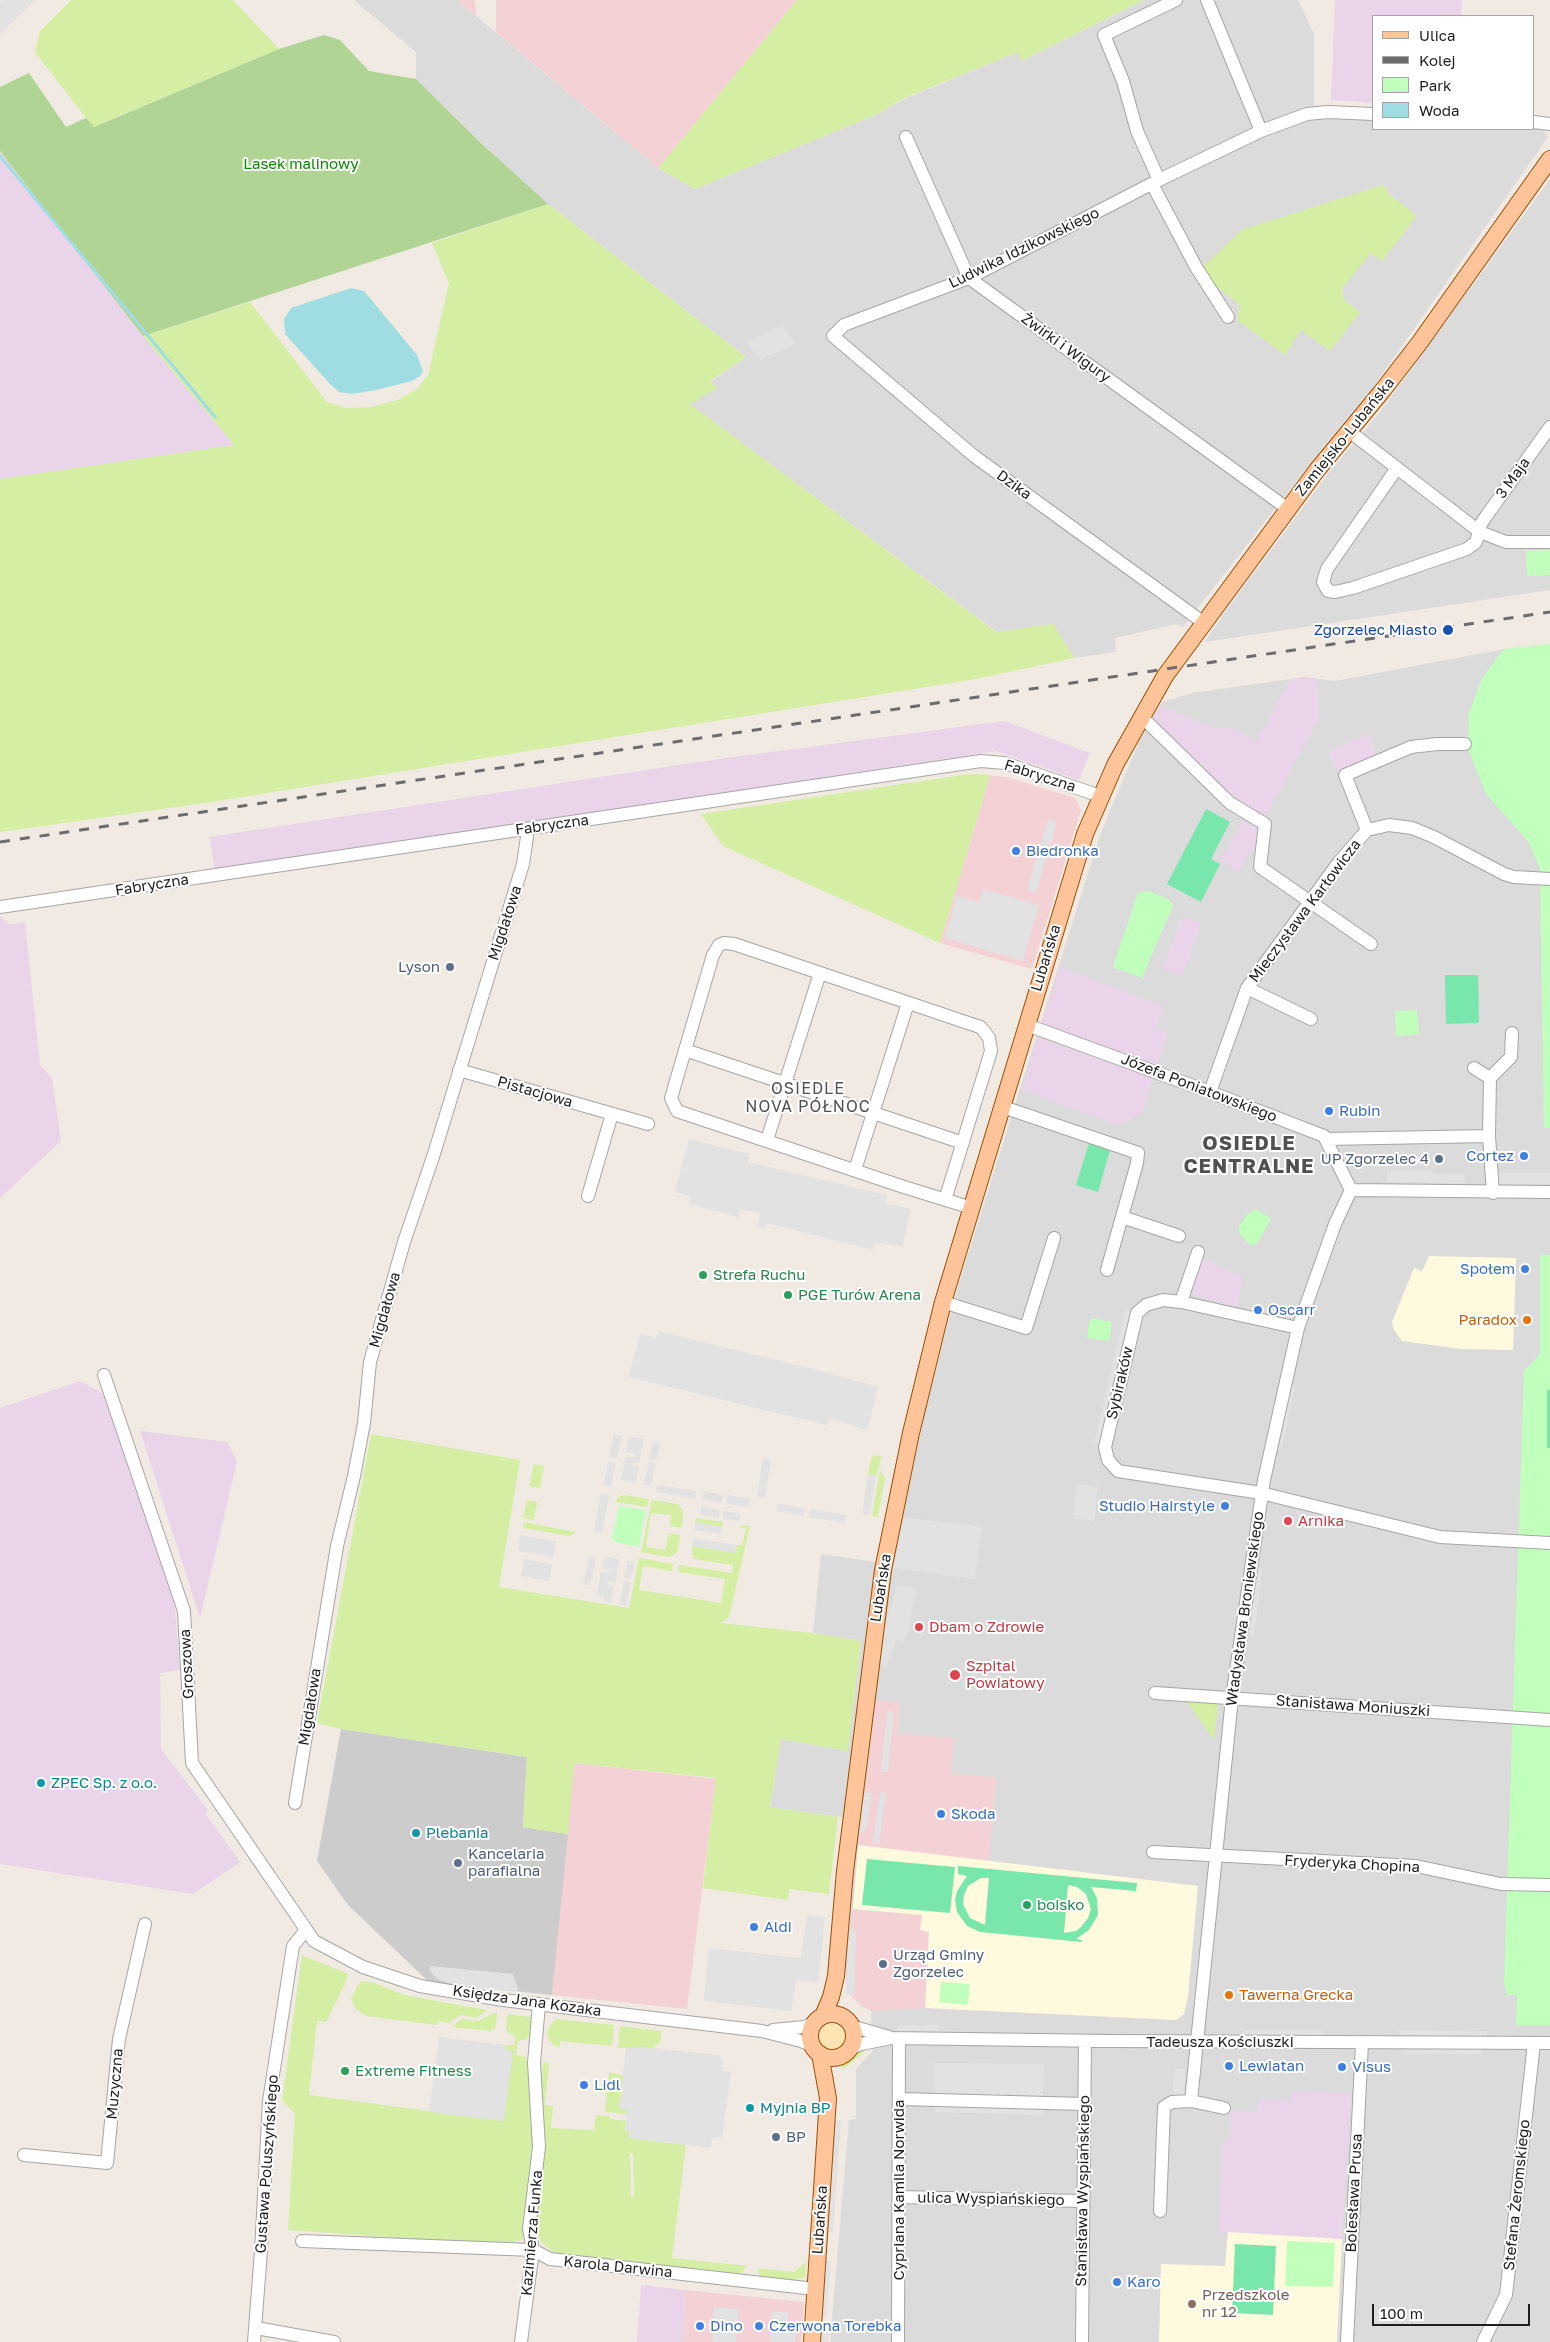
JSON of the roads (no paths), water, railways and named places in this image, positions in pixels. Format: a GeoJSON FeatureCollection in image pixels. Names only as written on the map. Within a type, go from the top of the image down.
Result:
{"type":"FeatureCollection","features":[{"type":"Feature","properties":{"kind":"main road","name":"Zamiejsko-Lubańska"},"geometry":{"type":"LineString","coordinates":[[1141,716],[1166,676],[1204,623],[1288,509],[1420,342],[1550,159]]}},
{"type":"Feature","properties":{"kind":"main road","name":"Lubańska"},"geometry":{"type":"LineString","coordinates":[[819,2020],[836,1976],[845,1871],[864,1705],[883,1570],[911,1432],[943,1302],[1076,860],[1100,796],[1141,716]]}},
{"type":"Feature","properties":{"kind":"main road","name":"Lubańska"},"geometry":{"type":"LineString","coordinates":[[836,1976],[848,2022]]}},
{"type":"Feature","properties":{"kind":"main road"},"geometry":{"type":"LineString","coordinates":[[831,2014],[848,2022],[854,2038],[845,2053],[832,2058],[816,2050],[810,2032],[819,2020],[831,2014]]}},
{"type":"Feature","properties":{"kind":"main road","name":"Lubańska"},"geometry":{"type":"LineString","coordinates":[[816,2050],[828,2098]]}},
{"type":"Feature","properties":{"kind":"main road","name":"Lubańska"},"geometry":{"type":"LineString","coordinates":[[812,2342],[828,2098],[845,2053]]}},
{"type":"Feature","properties":{"kind":"street"},"geometry":{"type":"LineString","coordinates":[[1176,0],[1104,35],[1122,81],[1137,131],[1156,182],[1196,267],[1228,317]]}},
{"type":"Feature","properties":{"kind":"street"},"geometry":{"type":"LineString","coordinates":[[1207,0],[1261,131]]}},
{"type":"Feature","properties":{"kind":"street","name":"Ludwika Idzikowskiego"},"geometry":{"type":"LineString","coordinates":[[833,336],[844,325],[969,278],[1156,182],[1261,131],[1306,114],[1328,112],[1372,114]]}},
{"type":"Feature","properties":{"kind":"street"},"geometry":{"type":"LineString","coordinates":[[1535,122],[1550,124]]}},
{"type":"Feature","properties":{"kind":"street","name":"Żwirki i Wigury"},"geometry":{"type":"LineString","coordinates":[[906,138],[969,278],[1288,509]]}},
{"type":"Feature","properties":{"kind":"street","name":"Dzika"},"geometry":{"type":"LineString","coordinates":[[833,336],[974,456],[1204,623]]}},
{"type":"Feature","properties":{"kind":"street","name":"3 Maja"},"geometry":{"type":"LineString","coordinates":[[1397,468],[1327,569],[1323,582],[1328,591],[1335,592],[1353,588],[1467,549],[1476,542],[1481,524],[1486,515],[1550,427]]}},
{"type":"Feature","properties":{"kind":"street"},"geometry":{"type":"LineString","coordinates":[[1349,431],[1480,532],[1506,542],[1550,542]]}},
{"type":"Feature","properties":{"kind":"street"},"geometry":{"type":"LineString","coordinates":[[1141,716],[1230,803],[1265,824],[1260,867],[1371,944]]}},
{"type":"Feature","properties":{"kind":"street"},"geometry":{"type":"LineString","coordinates":[[1367,830],[1345,775],[1412,747],[1437,744],[1465,744]]}},
{"type":"Feature","properties":{"kind":"street","name":"Fabryczna"},"geometry":{"type":"LineString","coordinates":[[0,907],[981,761],[1005,764],[1100,796]]}},
{"type":"Feature","properties":{"kind":"street","name":"Mieczysława Karłowicza"},"geometry":{"type":"LineString","coordinates":[[1210,1092],[1247,988],[1351,846],[1367,830],[1389,825],[1412,828],[1434,836],[1504,874],[1514,877],[1550,879]]}},
{"type":"Feature","properties":{"kind":"street","name":"Migdałowa"},"geometry":{"type":"LineString","coordinates":[[295,1803],[337,1546],[354,1476],[364,1423],[370,1362],[404,1242],[524,864],[528,836],[526,829]]}},
{"type":"Feature","properties":{"kind":"street"},"geometry":{"type":"LineString","coordinates":[[945,1200],[991,1051],[990,1038],[980,1027],[734,944],[724,943],[719,945],[713,955],[671,1098],[674,1108],[681,1113],[767,1140],[945,1200],[972,1208]]}},
{"type":"Feature","properties":{"kind":"street"},"geometry":{"type":"LineString","coordinates":[[767,1140],[820,973]]}},
{"type":"Feature","properties":{"kind":"street"},"geometry":{"type":"LineString","coordinates":[[1247,988],[1311,1019]]}},
{"type":"Feature","properties":{"kind":"street"},"geometry":{"type":"LineString","coordinates":[[855,1170],[908,1003]]}},
{"type":"Feature","properties":{"kind":"street","name":"Józefa Poniatowskiego"},"geometry":{"type":"LineString","coordinates":[[1027,1025],[1313,1131],[1326,1139]]}},
{"type":"Feature","properties":{"kind":"street"},"geometry":{"type":"LineString","coordinates":[[1493,1193],[1489,1136],[1490,1078],[1512,1057],[1512,1033]]}},
{"type":"Feature","properties":{"kind":"street"},"geometry":{"type":"LineString","coordinates":[[685,1050],[963,1143]]}},
{"type":"Feature","properties":{"kind":"street"},"geometry":{"type":"LineString","coordinates":[[1474,1068],[1490,1078]]}},
{"type":"Feature","properties":{"kind":"street","name":"Pistacjowa"},"geometry":{"type":"LineString","coordinates":[[459,1070],[648,1124]]}},
{"type":"Feature","properties":{"kind":"street"},"geometry":{"type":"LineString","coordinates":[[1003,1107],[1138,1153],[1137,1163],[1107,1270]]}},
{"type":"Feature","properties":{"kind":"street"},"geometry":{"type":"LineString","coordinates":[[588,1196],[612,1114]]}},
{"type":"Feature","properties":{"kind":"street"},"geometry":{"type":"LineString","coordinates":[[1489,1136],[1326,1139],[1351,1190],[1493,1193],[1550,1192]]}},
{"type":"Feature","properties":{"kind":"street","name":"Władysława Broniewskiego"},"geometry":{"type":"LineString","coordinates":[[1191,2101],[1232,1698],[1261,1493],[1298,1328],[1335,1224],[1351,1190]]}},
{"type":"Feature","properties":{"kind":"street"},"geometry":{"type":"LineString","coordinates":[[1122,1217],[1179,1236]]}},
{"type":"Feature","properties":{"kind":"street"},"geometry":{"type":"LineString","coordinates":[[943,1302],[1026,1328],[1054,1238]]}},
{"type":"Feature","properties":{"kind":"street"},"geometry":{"type":"LineString","coordinates":[[1181,1302],[1198,1252]]}},
{"type":"Feature","properties":{"kind":"street","name":"Sybiraków"},"geometry":{"type":"LineString","coordinates":[[1298,1328],[1181,1302],[1154,1302],[1137,1312],[1105,1447],[1108,1460],[1118,1471],[1261,1493],[1440,1537],[1550,1543]]}},
{"type":"Feature","properties":{"kind":"street","name":"Groszowa"},"geometry":{"type":"LineString","coordinates":[[104,1375],[184,1611],[192,1763],[295,1912],[306,1931]]}},
{"type":"Feature","properties":{"kind":"street","name":"Stanisława Moniuszki"},"geometry":{"type":"LineString","coordinates":[[1155,1693],[1550,1720]]}},
{"type":"Feature","properties":{"kind":"street","name":"Fryderyka Chopina"},"geometry":{"type":"LineString","coordinates":[[1153,1852],[1416,1866],[1501,1884],[1550,1885]]}},
{"type":"Feature","properties":{"kind":"street","name":"Muzyczna"},"geometry":{"type":"LineString","coordinates":[[24,2154],[107,2163],[119,2039],[145,1924]]}},
{"type":"Feature","properties":{"kind":"street","name":"Księdza Jana Kozaka"},"geometry":{"type":"LineString","coordinates":[[306,1931],[314,1941],[364,1967],[420,1986],[538,2004],[762,2031],[802,2041],[816,2050]]}},
{"type":"Feature","properties":{"kind":"street","name":"Gustawa Poluszyńskiego"},"geometry":{"type":"LineString","coordinates":[[254,2342],[269,2101],[293,1946],[306,1931]]}},
{"type":"Feature","properties":{"kind":"street","name":"Kazimierza Funka"},"geometry":{"type":"LineString","coordinates":[[520,2342],[533,2250],[529,2228],[539,2148],[534,2063],[538,2004]]}},
{"type":"Feature","properties":{"kind":"street","name":"Księdza Jana Kozaka"},"geometry":{"type":"LineString","coordinates":[[762,2031],[804,2027],[819,2020]]}},
{"type":"Feature","properties":{"kind":"street","name":"Tadeusza Kościuszki"},"geometry":{"type":"LineString","coordinates":[[848,2022],[895,2038]]}},
{"type":"Feature","properties":{"kind":"street","name":"Tadeusza Kościuszki"},"geometry":{"type":"LineString","coordinates":[[845,2053],[861,2044],[895,2038],[1085,2041],[1550,2043]]}},
{"type":"Feature","properties":{"kind":"street","name":"Cypriana Kamila Norwida"},"geometry":{"type":"LineString","coordinates":[[895,2038],[900,2100],[898,2342]]}},
{"type":"Feature","properties":{"kind":"street","name":"Stanisława Wyspiańskiego"},"geometry":{"type":"LineString","coordinates":[[1082,2342],[1085,2041]]}},
{"type":"Feature","properties":{"kind":"street","name":"Bolesława Prusa"},"geometry":{"type":"LineString","coordinates":[[1347,2342],[1362,2043]]}},
{"type":"Feature","properties":{"kind":"street","name":"Stefana Żeromskiego"},"geometry":{"type":"LineString","coordinates":[[1483,2342],[1506,2294],[1534,2043]]}},
{"type":"Feature","properties":{"kind":"street"},"geometry":{"type":"LineString","coordinates":[[900,2100],[1084,2104]]}},
{"type":"Feature","properties":{"kind":"street"},"geometry":{"type":"LineString","coordinates":[[1160,2212],[1164,2107],[1172,2102],[1191,2101],[1224,2108]]}},
{"type":"Feature","properties":{"kind":"street","name":"ulica Wyspiańskiego"},"geometry":{"type":"LineString","coordinates":[[899,2197],[1083,2201]]}},
{"type":"Feature","properties":{"kind":"street","name":"Karola Darwina"},"geometry":{"type":"LineString","coordinates":[[302,2241],[533,2250],[550,2259],[815,2289]]}},
{"type":"Feature","properties":{"kind":"street"},"geometry":{"type":"LineString","coordinates":[[256,2328],[334,2342]]}},
{"type":"Feature","properties":{"kind":"water"},"geometry":{"type":"Polygon","coordinates":[[[351,288],[364,291],[417,355],[423,371],[420,376],[412,381],[376,390],[352,394],[339,392],[285,334],[284,319],[291,308],[351,288]]]}},
{"type":"Feature","properties":{"kind":"waterway"},"geometry":{"type":"LineString","coordinates":[[0,156],[215,417]]}},
{"type":"Feature","properties":{"kind":"railway"},"geometry":{"type":"LineString","coordinates":[[0,842],[1550,612]]}},
{"type":"Feature","properties":{"kind":"place","name":"Zgorzelec Miasto"},"geometry":{"type":"Point","coordinates":[1448,630]}},
{"type":"Feature","properties":{"kind":"place","name":"Biedronka"},"geometry":{"type":"Point","coordinates":[1016,851]}},
{"type":"Feature","properties":{"kind":"place","name":"Lyson"},"geometry":{"type":"Point","coordinates":[450,967]}},
{"type":"Feature","properties":{"kind":"place","name":"Rubin"},"geometry":{"type":"Point","coordinates":[1329,1111]}},
{"type":"Feature","properties":{"kind":"place","name":"Cortez"},"geometry":{"type":"Point","coordinates":[1524,1156]}},
{"type":"Feature","properties":{"kind":"place","name":"UP Zgorzelec 4"},"geometry":{"type":"Point","coordinates":[1439,1159]}},
{"type":"Feature","properties":{"kind":"place","name":"Społem"},"geometry":{"type":"Point","coordinates":[1525,1269]}},
{"type":"Feature","properties":{"kind":"place","name":"Strefa Ruchu"},"geometry":{"type":"Point","coordinates":[703,1275]}},
{"type":"Feature","properties":{"kind":"place","name":"PGE Turów Arena"},"geometry":{"type":"Point","coordinates":[788,1295]}},
{"type":"Feature","properties":{"kind":"place","name":"Oscarr"},"geometry":{"type":"Point","coordinates":[1258,1310]}},
{"type":"Feature","properties":{"kind":"place","name":"Paradox"},"geometry":{"type":"Point","coordinates":[1527,1320]}},
{"type":"Feature","properties":{"kind":"place","name":"Studio Hairstyle"},"geometry":{"type":"Point","coordinates":[1225,1506]}},
{"type":"Feature","properties":{"kind":"place","name":"Arnika"},"geometry":{"type":"Point","coordinates":[1288,1521]}},
{"type":"Feature","properties":{"kind":"place","name":"Dbam o Zdrowie"},"geometry":{"type":"Point","coordinates":[919,1627]}},
{"type":"Feature","properties":{"kind":"place","name":"Szpital Powiatowy"},"geometry":{"type":"Point","coordinates":[955,1675]}},
{"type":"Feature","properties":{"kind":"place","name":"ZPEC Sp. z o.o."},"geometry":{"type":"Point","coordinates":[41,1783]}},
{"type":"Feature","properties":{"kind":"place","name":"Skoda"},"geometry":{"type":"Point","coordinates":[941,1814]}},
{"type":"Feature","properties":{"kind":"place","name":"Plebania"},"geometry":{"type":"Point","coordinates":[416,1833]}},
{"type":"Feature","properties":{"kind":"place","name":"Kancelaria parafialna"},"geometry":{"type":"Point","coordinates":[458,1863]}},
{"type":"Feature","properties":{"kind":"place","name":"boisko"},"geometry":{"type":"Point","coordinates":[1027,1905]}},
{"type":"Feature","properties":{"kind":"place","name":"Aldi"},"geometry":{"type":"Point","coordinates":[754,1927]}},
{"type":"Feature","properties":{"kind":"place","name":"Urząd Gminy Zgorzelec"},"geometry":{"type":"Point","coordinates":[883,1964]}},
{"type":"Feature","properties":{"kind":"place","name":"Tawerna Grecka"},"geometry":{"type":"Point","coordinates":[1229,1995]}},
{"type":"Feature","properties":{"kind":"place","name":"Lewiatan"},"geometry":{"type":"Point","coordinates":[1229,2066]}},
{"type":"Feature","properties":{"kind":"place","name":"Visus"},"geometry":{"type":"Point","coordinates":[1342,2067]}},
{"type":"Feature","properties":{"kind":"place","name":"Extreme Fitness"},"geometry":{"type":"Point","coordinates":[345,2071]}},
{"type":"Feature","properties":{"kind":"place","name":"Lidl"},"geometry":{"type":"Point","coordinates":[584,2085]}},
{"type":"Feature","properties":{"kind":"place","name":"Myjnia BP"},"geometry":{"type":"Point","coordinates":[750,2108]}},
{"type":"Feature","properties":{"kind":"place","name":"BP"},"geometry":{"type":"Point","coordinates":[776,2137]}},
{"type":"Feature","properties":{"kind":"place","name":"Karo"},"geometry":{"type":"Point","coordinates":[1117,2282]}},
{"type":"Feature","properties":{"kind":"place","name":"Przedszkole nr 12"},"geometry":{"type":"Point","coordinates":[1192,2304]}},
{"type":"Feature","properties":{"kind":"place","name":"Dino"},"geometry":{"type":"Point","coordinates":[700,2326]}},
{"type":"Feature","properties":{"kind":"place","name":"Czerwona Torebka"},"geometry":{"type":"Point","coordinates":[759,2326]}},
{"type":"Feature","properties":{"kind":"district","name":"OSIEDLE NOVA PÓŁNOC"},"geometry":{"type":"Point","coordinates":[808,1098]}},
{"type":"Feature","properties":{"kind":"district","name":"OSIEDLE CENTRALNE"},"geometry":{"type":"Point","coordinates":[1249,1156]}},
{"type":"Feature","properties":{"kind":"park label","name":"Lasek malinowy"},"geometry":{"type":"Point","coordinates":[301,164]}}]}
